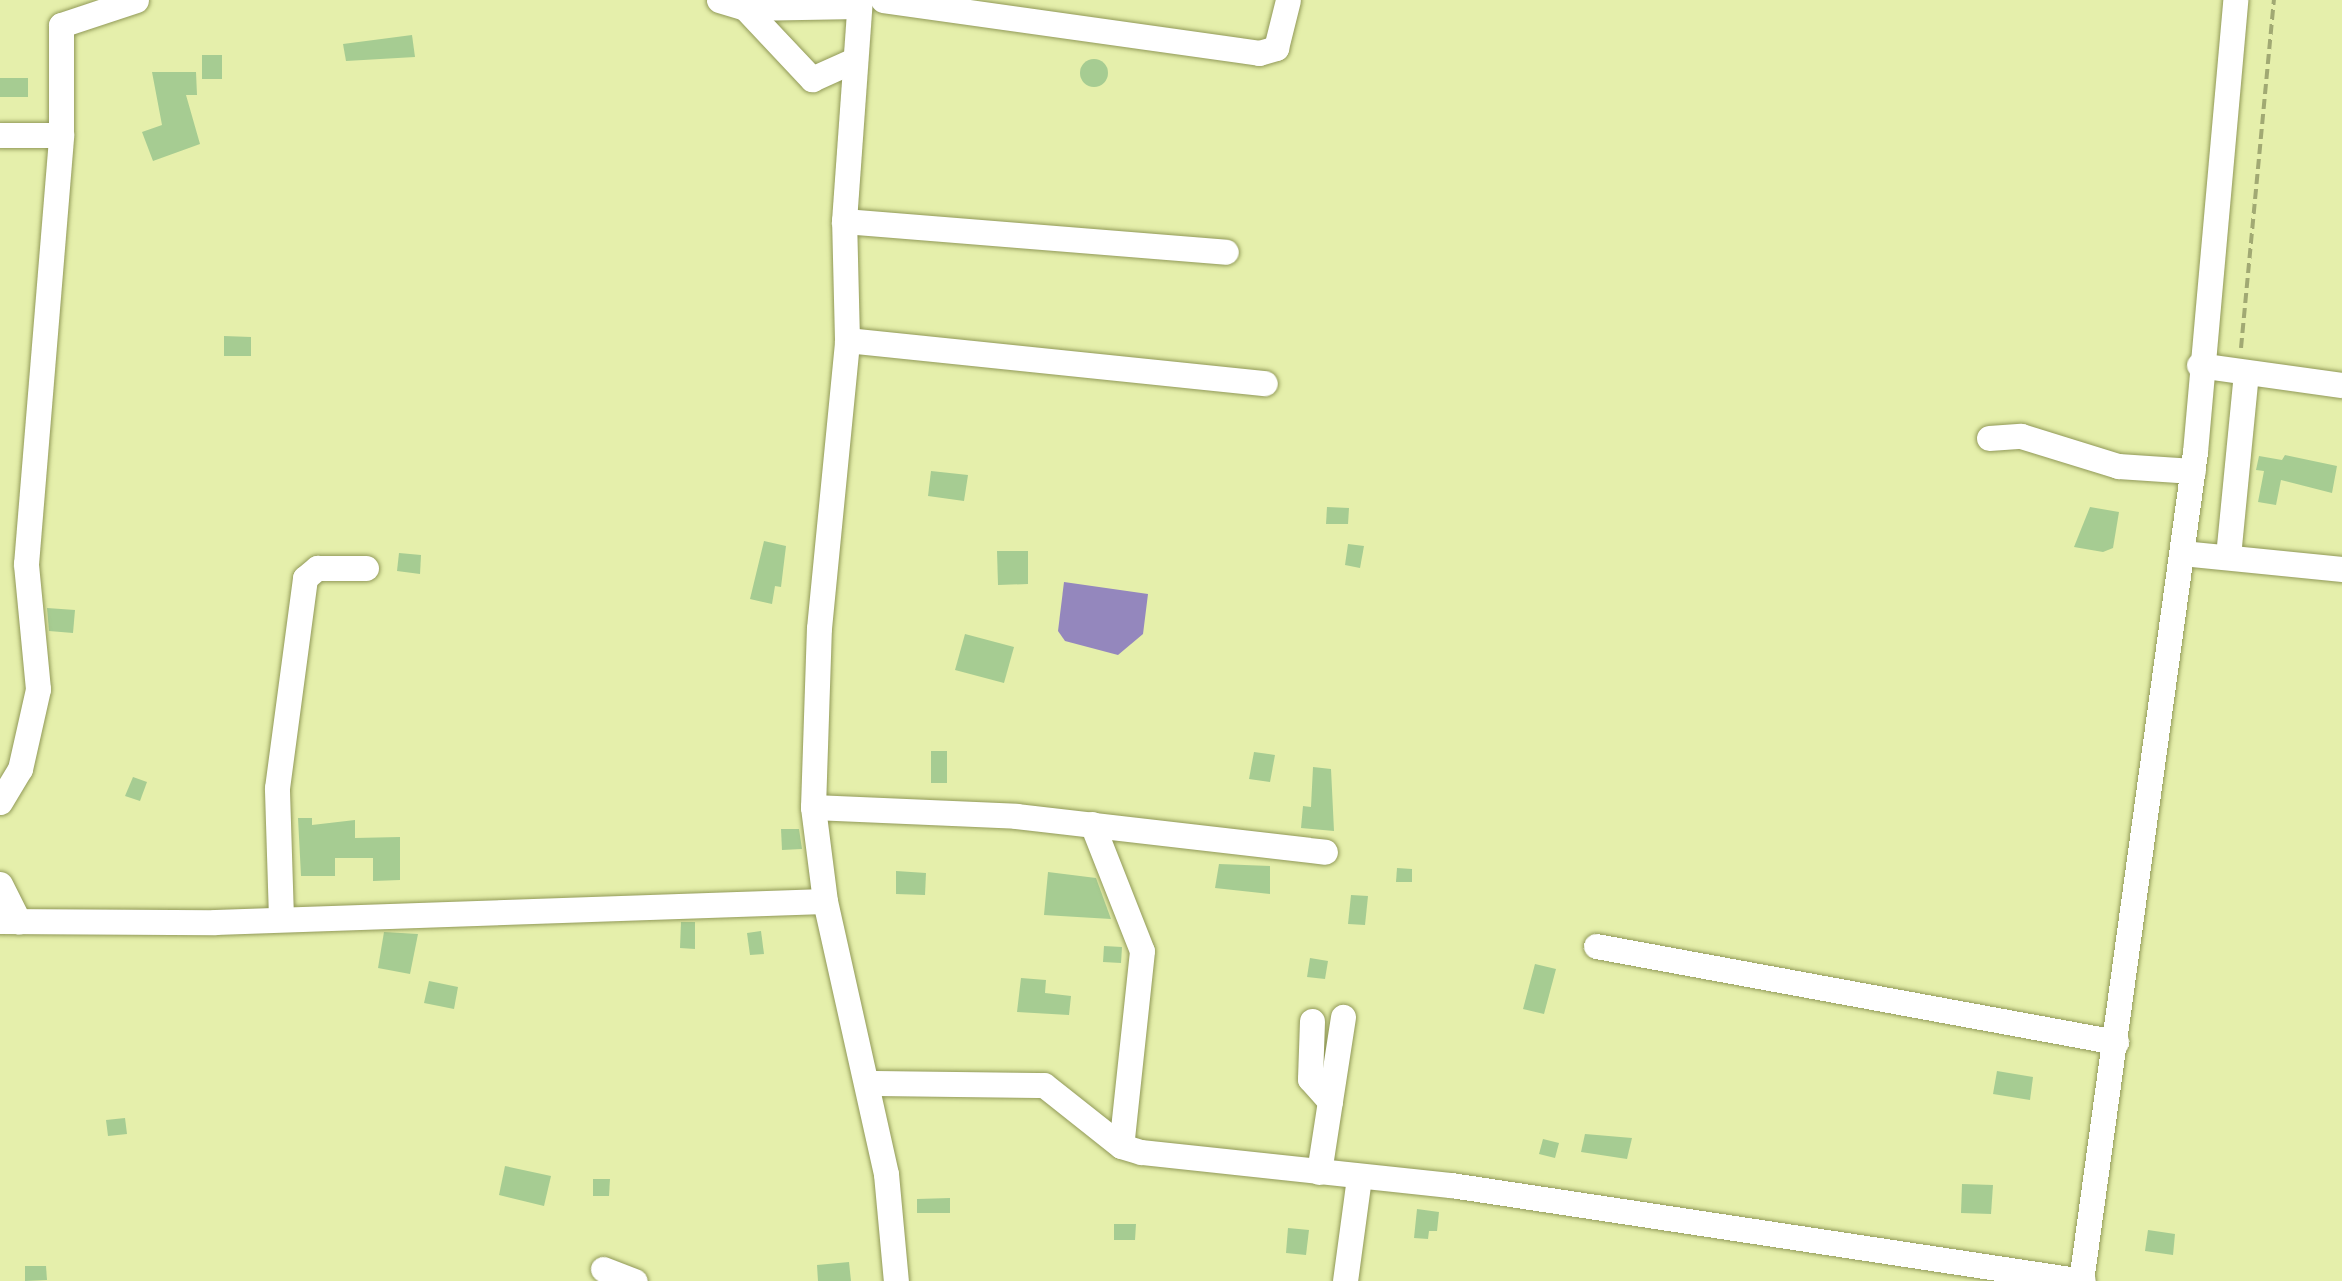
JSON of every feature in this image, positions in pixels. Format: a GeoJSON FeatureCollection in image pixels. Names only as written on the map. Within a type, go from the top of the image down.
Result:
{"type":"FeatureCollection","features":[{"type":"Feature","properties":{"kind":"street"},"geometry":{"type":"LineString","coordinates":[[0,802],[20,768],[38,689],[26,564],[61,135],[61,24],[136,0]]}},
{"type":"Feature","properties":{"kind":"street"},"geometry":{"type":"LineString","coordinates":[[719,0],[745,8],[868,2],[1259,54],[1276,48],[1288,0]]}},
{"type":"Feature","properties":{"kind":"street"},"geometry":{"type":"LineString","coordinates":[[868,1083],[1044,1085],[1121,1146],[1524,1195],[2082,1281],[2193,471],[2199,366],[2235,0]]}},
{"type":"Feature","properties":{"kind":"street"},"geometry":{"type":"LineString","coordinates":[[868,2],[854,60],[844,221],[847,340],[818,628],[813,807],[825,902],[868,1083],[896,1281]]}},
{"type":"Feature","properties":{"kind":"street"},"geometry":{"type":"LineString","coordinates":[[745,8],[812,80],[854,60]]}},
{"type":"Feature","properties":{"kind":"street"},"geometry":{"type":"LineString","coordinates":[[0,134],[61,135]]}},
{"type":"Feature","properties":{"kind":"street"},"geometry":{"type":"LineString","coordinates":[[844,221],[1226,252]]}},
{"type":"Feature","properties":{"kind":"street"},"geometry":{"type":"LineString","coordinates":[[847,340],[1265,383]]}},
{"type":"Feature","properties":{"kind":"street"},"geometry":{"type":"LineString","coordinates":[[2199,366],[2342,385]]}},
{"type":"Feature","properties":{"kind":"street"},"geometry":{"type":"LineString","coordinates":[[2228,556],[2246,374]]}},
{"type":"Feature","properties":{"kind":"street"},"geometry":{"type":"LineString","coordinates":[[1989,438],[2022,436],[2118,466],[2193,471]]}},
{"type":"Feature","properties":{"kind":"street"},"geometry":{"type":"LineString","coordinates":[[2182,552],[2342,569]]}},
{"type":"Feature","properties":{"kind":"street"},"geometry":{"type":"LineString","coordinates":[[281,918],[277,788],[305,578],[317,568],[366,568]]}},
{"type":"Feature","properties":{"kind":"street"},"geometry":{"type":"LineString","coordinates":[[813,807],[1092,824],[1324,852]]}},
{"type":"Feature","properties":{"kind":"street"},"geometry":{"type":"LineString","coordinates":[[1092,824],[1142,951],[1121,1146]]}},
{"type":"Feature","properties":{"kind":"street"},"geometry":{"type":"LineString","coordinates":[[0,884],[10,922],[825,902]]}},
{"type":"Feature","properties":{"kind":"street"},"geometry":{"type":"LineString","coordinates":[[1596,946],[2116,1042]]}},
{"type":"Feature","properties":{"kind":"street"},"geometry":{"type":"LineString","coordinates":[[1318,1172],[1343,1017]]}},
{"type":"Feature","properties":{"kind":"street"},"geometry":{"type":"LineString","coordinates":[[1312,1022],[1310,1079],[1330,1101]]}},
{"type":"Feature","properties":{"kind":"street"},"geometry":{"type":"LineString","coordinates":[[1345,1281],[1359,1177]]}},
{"type":"Feature","properties":{"kind":"street"},"geometry":{"type":"LineString","coordinates":[[604,1269],[635,1281]]}},
{"type":"Feature","properties":{"kind":"path"},"geometry":{"type":"LineString","coordinates":[[2246,374],[2240,342],[2274,0]]}},
{"type":"Feature","properties":{"kind":"shaded area"},"geometry":{"type":"Polygon","coordinates":[[[1064,582],[1148,594],[1143,634],[1118,655],[1065,641],[1058,631],[1064,582]]]}},
{"type":"Feature","properties":{"kind":"building"},"geometry":{"type":"Polygon","coordinates":[[[412,35],[415,57],[346,61],[343,44],[412,35]]]}},
{"type":"Feature","properties":{"kind":"building"},"geometry":{"type":"Polygon","coordinates":[[[202,55],[222,55],[222,79],[202,79],[202,55]]]}},
{"type":"Feature","properties":{"kind":"building"},"geometry":{"type":"Polygon","coordinates":[[[1094,59],[1104,63],[1108,73],[1104,83],[1094,87],[1084,83],[1080,73],[1084,63],[1094,59]]]}},
{"type":"Feature","properties":{"kind":"building"},"geometry":{"type":"Polygon","coordinates":[[[152,72],[196,72],[197,95],[186,95],[200,144],[153,161],[142,132],[162,125],[152,72]]]}},
{"type":"Feature","properties":{"kind":"building"},"geometry":{"type":"Polygon","coordinates":[[[0,78],[28,78],[28,97],[0,97],[0,78]]]}},
{"type":"Feature","properties":{"kind":"building"},"geometry":{"type":"Polygon","coordinates":[[[224,336],[251,337],[251,356],[224,356],[224,336]]]}},
{"type":"Feature","properties":{"kind":"building"},"geometry":{"type":"Polygon","coordinates":[[[2285,455],[2337,466],[2332,493],[2281,480],[2276,505],[2258,502],[2264,471],[2256,470],[2259,456],[2282,460],[2285,455]]]}},
{"type":"Feature","properties":{"kind":"building"},"geometry":{"type":"Polygon","coordinates":[[[931,471],[968,475],[964,501],[928,496],[931,471]]]}},
{"type":"Feature","properties":{"kind":"building"},"geometry":{"type":"Polygon","coordinates":[[[1327,507],[1349,508],[1348,524],[1326,524],[1327,507]]]}},
{"type":"Feature","properties":{"kind":"building"},"geometry":{"type":"Polygon","coordinates":[[[2090,507],[2119,512],[2113,548],[2103,552],[2074,547],[2090,507]]]}},
{"type":"Feature","properties":{"kind":"building"},"geometry":{"type":"Polygon","coordinates":[[[764,541],[786,546],[781,587],[775,586],[772,604],[750,599],[764,541]]]}},
{"type":"Feature","properties":{"kind":"building"},"geometry":{"type":"Polygon","coordinates":[[[1348,544],[1364,546],[1360,568],[1345,565],[1348,544]]]}},
{"type":"Feature","properties":{"kind":"building"},"geometry":{"type":"Polygon","coordinates":[[[997,551],[1028,551],[1028,584],[998,585],[997,551]]]}},
{"type":"Feature","properties":{"kind":"building"},"geometry":{"type":"Polygon","coordinates":[[[399,553],[421,555],[420,574],[397,571],[399,553]]]}},
{"type":"Feature","properties":{"kind":"building"},"geometry":{"type":"Polygon","coordinates":[[[47,608],[75,610],[73,633],[49,631],[47,608]]]}},
{"type":"Feature","properties":{"kind":"building"},"geometry":{"type":"Polygon","coordinates":[[[965,634],[1014,647],[1004,683],[955,670],[965,634]]]}},
{"type":"Feature","properties":{"kind":"building"},"geometry":{"type":"Polygon","coordinates":[[[931,751],[947,751],[947,783],[931,783],[931,751]]]}},
{"type":"Feature","properties":{"kind":"building"},"geometry":{"type":"Polygon","coordinates":[[[1254,752],[1275,755],[1270,782],[1249,779],[1254,752]]]}},
{"type":"Feature","properties":{"kind":"building"},"geometry":{"type":"Polygon","coordinates":[[[1313,767],[1331,769],[1334,831],[1301,828],[1303,806],[1311,807],[1313,767]]]}},
{"type":"Feature","properties":{"kind":"building"},"geometry":{"type":"Polygon","coordinates":[[[133,777],[147,782],[140,801],[125,796],[133,777]]]}},
{"type":"Feature","properties":{"kind":"building"},"geometry":{"type":"Polygon","coordinates":[[[298,818],[312,818],[312,825],[355,820],[355,838],[400,837],[400,880],[373,881],[373,858],[335,858],[335,876],[301,876],[298,818]]]}},
{"type":"Feature","properties":{"kind":"building"},"geometry":{"type":"Polygon","coordinates":[[[781,829],[799,829],[802,849],[782,850],[781,829]]]}},
{"type":"Feature","properties":{"kind":"building"},"geometry":{"type":"Polygon","coordinates":[[[1219,864],[1270,866],[1270,894],[1215,888],[1219,864]]]}},
{"type":"Feature","properties":{"kind":"building"},"geometry":{"type":"Polygon","coordinates":[[[1397,868],[1412,869],[1412,882],[1396,882],[1397,868]]]}},
{"type":"Feature","properties":{"kind":"building"},"geometry":{"type":"Polygon","coordinates":[[[896,871],[926,873],[925,895],[896,894],[896,871]]]}},
{"type":"Feature","properties":{"kind":"building"},"geometry":{"type":"Polygon","coordinates":[[[1048,872],[1096,878],[1111,919],[1044,915],[1048,872]]]}},
{"type":"Feature","properties":{"kind":"building"},"geometry":{"type":"Polygon","coordinates":[[[1351,895],[1368,896],[1365,925],[1348,924],[1351,895]]]}},
{"type":"Feature","properties":{"kind":"building"},"geometry":{"type":"Polygon","coordinates":[[[681,922],[695,922],[695,949],[680,948],[681,922]]]}},
{"type":"Feature","properties":{"kind":"building"},"geometry":{"type":"Polygon","coordinates":[[[761,931],[764,954],[750,955],[747,933],[761,931]]]}},
{"type":"Feature","properties":{"kind":"building"},"geometry":{"type":"Polygon","coordinates":[[[384,932],[418,934],[410,974],[378,968],[384,932]]]}},
{"type":"Feature","properties":{"kind":"building"},"geometry":{"type":"Polygon","coordinates":[[[1104,946],[1122,947],[1121,963],[1103,962],[1104,946]]]}},
{"type":"Feature","properties":{"kind":"building"},"geometry":{"type":"Polygon","coordinates":[[[1310,958],[1328,961],[1325,979],[1307,977],[1310,958]]]}},
{"type":"Feature","properties":{"kind":"building"},"geometry":{"type":"Polygon","coordinates":[[[1535,964],[1556,969],[1544,1014],[1523,1009],[1535,964]]]}},
{"type":"Feature","properties":{"kind":"building"},"geometry":{"type":"Polygon","coordinates":[[[1021,978],[1046,980],[1045,993],[1071,996],[1069,1015],[1017,1012],[1021,978]]]}},
{"type":"Feature","properties":{"kind":"building"},"geometry":{"type":"Polygon","coordinates":[[[429,981],[458,987],[454,1009],[424,1003],[429,981]]]}},
{"type":"Feature","properties":{"kind":"building"},"geometry":{"type":"Polygon","coordinates":[[[1997,1071],[2033,1077],[2030,1100],[1993,1094],[1997,1071]]]}},
{"type":"Feature","properties":{"kind":"building"},"geometry":{"type":"Polygon","coordinates":[[[125,1118],[127,1134],[108,1136],[106,1120],[125,1118]]]}},
{"type":"Feature","properties":{"kind":"building"},"geometry":{"type":"Polygon","coordinates":[[[1585,1134],[1632,1138],[1627,1159],[1581,1152],[1585,1134]]]}},
{"type":"Feature","properties":{"kind":"building"},"geometry":{"type":"Polygon","coordinates":[[[1543,1139],[1559,1143],[1555,1158],[1539,1154],[1543,1139]]]}},
{"type":"Feature","properties":{"kind":"building"},"geometry":{"type":"Polygon","coordinates":[[[505,1166],[551,1176],[544,1206],[499,1195],[505,1166]]]}},
{"type":"Feature","properties":{"kind":"building"},"geometry":{"type":"Polygon","coordinates":[[[593,1179],[610,1179],[609,1196],[593,1196],[593,1179]]]}},
{"type":"Feature","properties":{"kind":"building"},"geometry":{"type":"Polygon","coordinates":[[[1962,1184],[1993,1185],[1991,1214],[1961,1213],[1962,1184]]]}},
{"type":"Feature","properties":{"kind":"building"},"geometry":{"type":"Polygon","coordinates":[[[950,1198],[950,1213],[917,1213],[917,1199],[950,1198]]]}},
{"type":"Feature","properties":{"kind":"building"},"geometry":{"type":"Polygon","coordinates":[[[1417,1209],[1439,1212],[1437,1231],[1429,1231],[1428,1239],[1414,1238],[1417,1209]]]}},
{"type":"Feature","properties":{"kind":"building"},"geometry":{"type":"Polygon","coordinates":[[[1114,1224],[1136,1224],[1135,1240],[1114,1240],[1114,1224]]]}},
{"type":"Feature","properties":{"kind":"building"},"geometry":{"type":"Polygon","coordinates":[[[1288,1228],[1309,1230],[1306,1255],[1286,1253],[1288,1228]]]}},
{"type":"Feature","properties":{"kind":"building"},"geometry":{"type":"Polygon","coordinates":[[[2148,1230],[2175,1234],[2173,1255],[2145,1251],[2148,1230]]]}},
{"type":"Feature","properties":{"kind":"building"},"geometry":{"type":"Polygon","coordinates":[[[849,1262],[851,1281],[818,1281],[817,1265],[849,1262]]]}},
{"type":"Feature","properties":{"kind":"building"},"geometry":{"type":"Polygon","coordinates":[[[25,1266],[46,1266],[47,1280],[25,1281],[25,1266]]]}}]}
